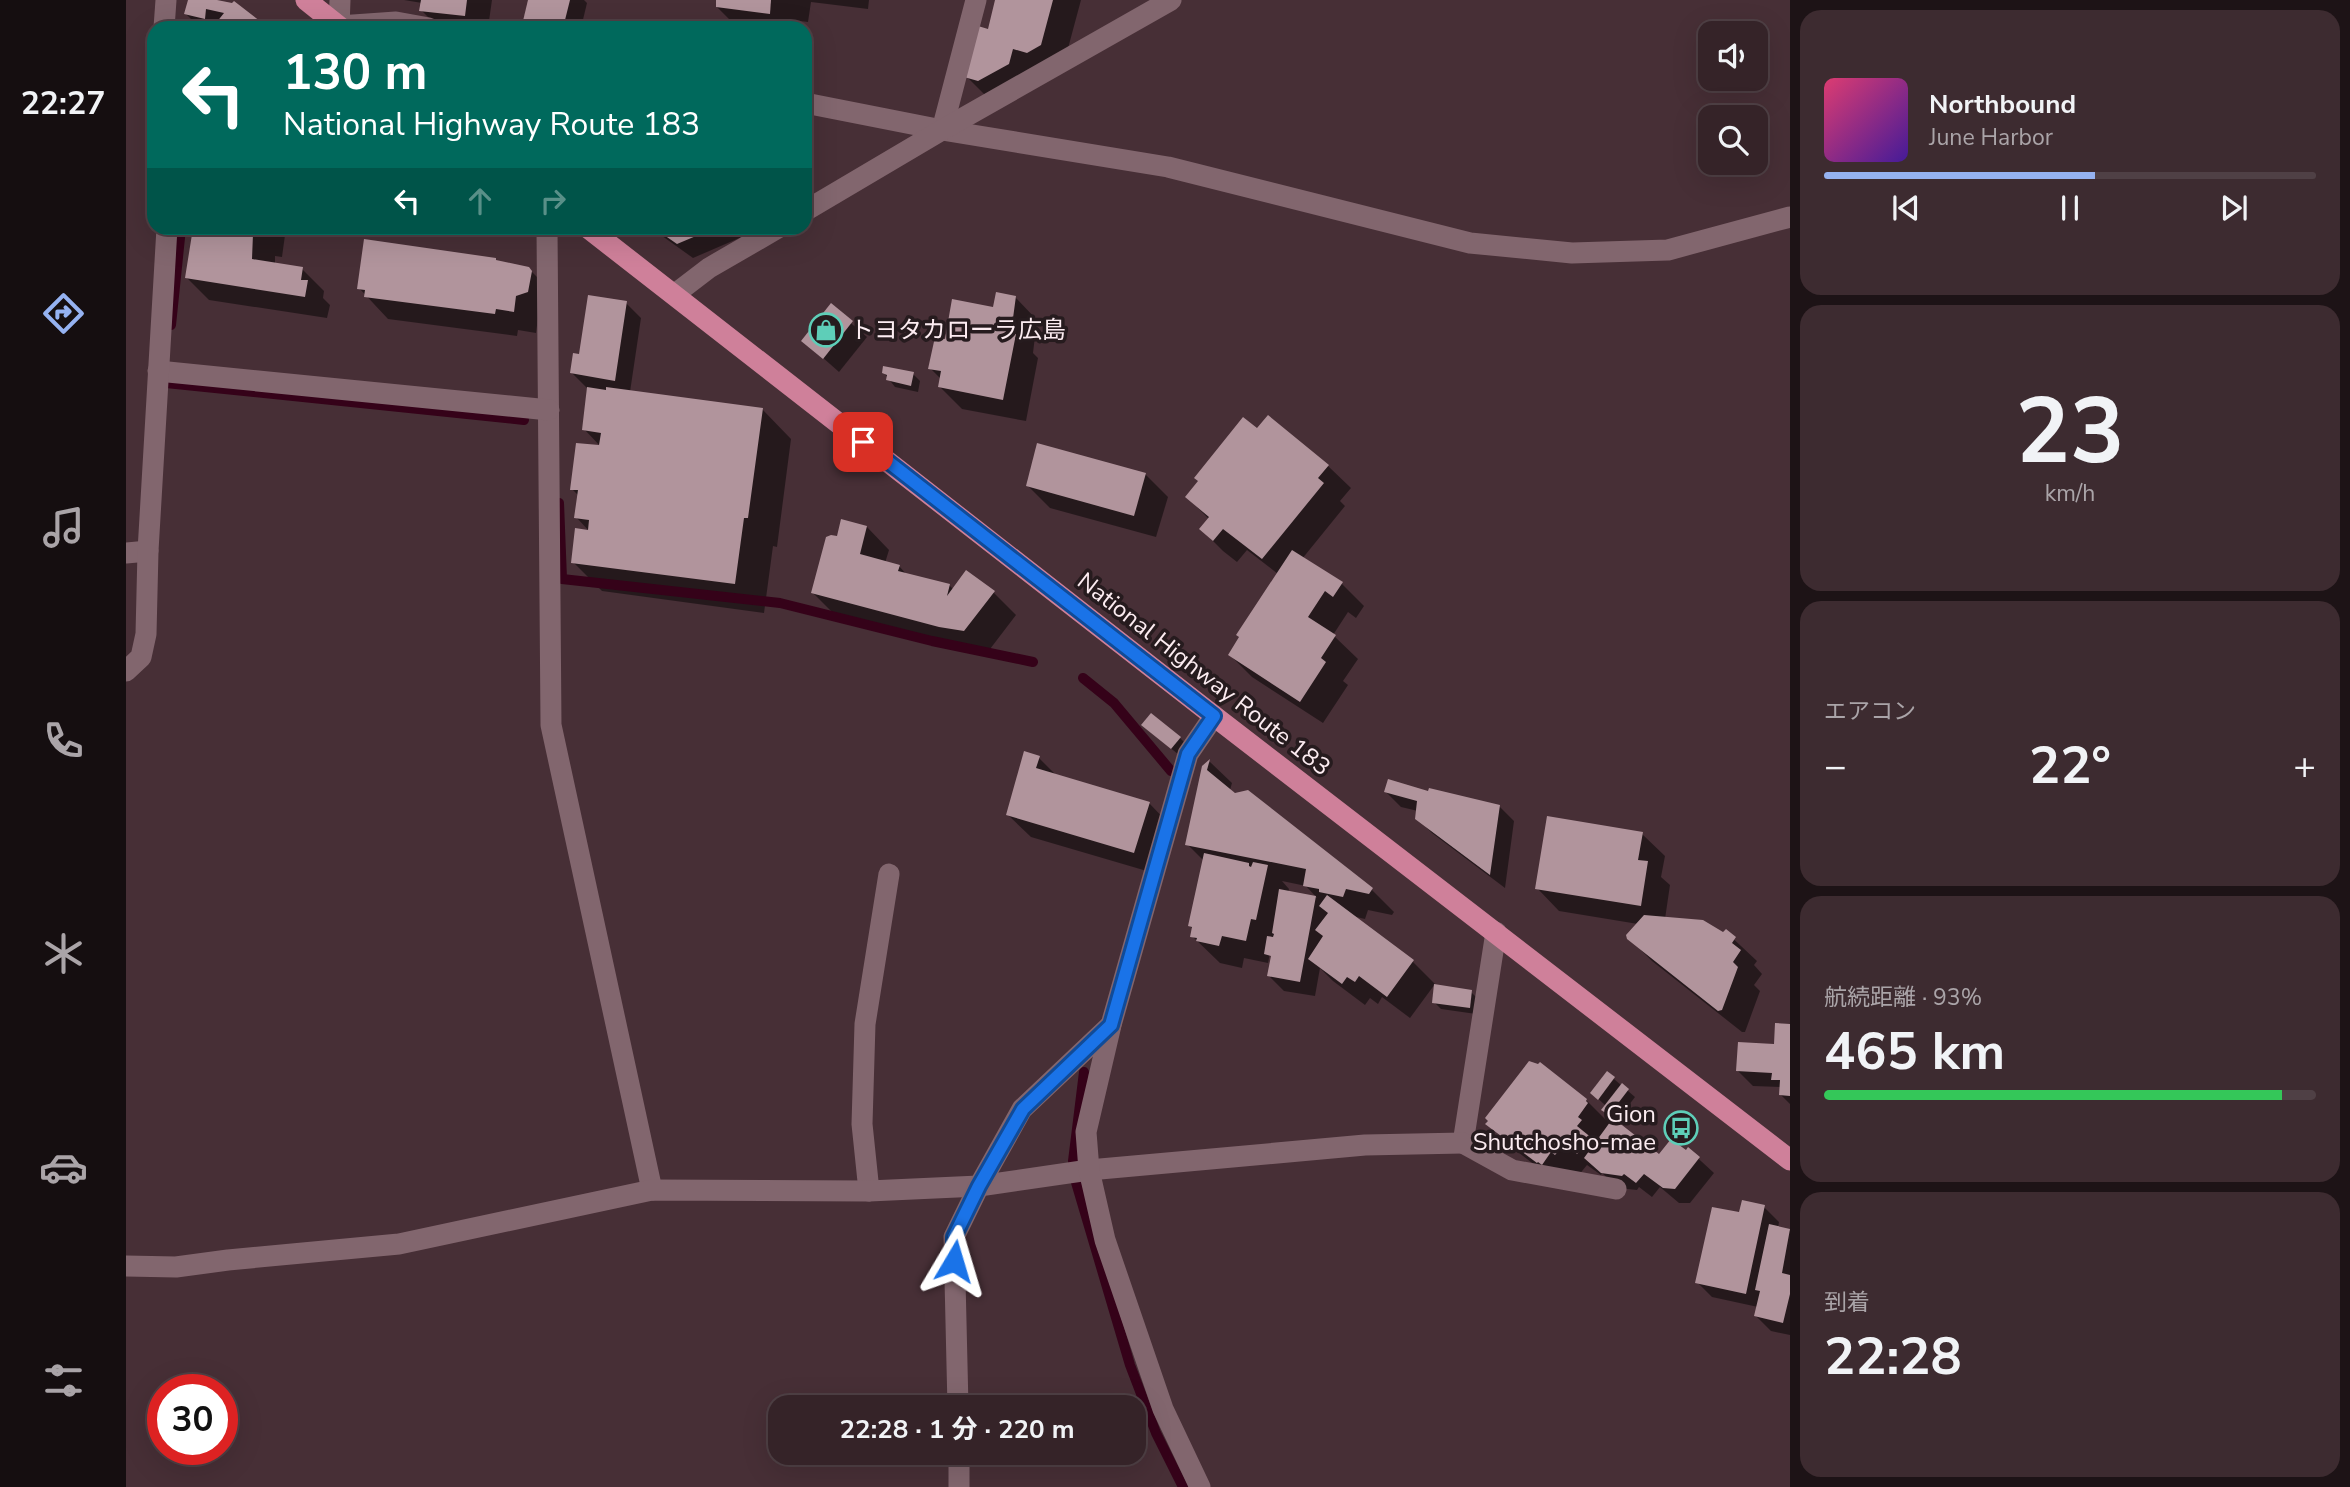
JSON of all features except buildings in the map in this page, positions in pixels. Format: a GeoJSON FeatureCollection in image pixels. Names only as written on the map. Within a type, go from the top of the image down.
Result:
{"type":"FeatureCollection","features":[{"type":"Feature","properties":{"kind":"highway"},"geometry":{"type":"LineString","coordinates":[[306,0],[332,21]]}},
{"type":"Feature","properties":{"kind":"highway","name":"National Highway Route 183"},"geometry":{"type":"LineString","coordinates":[[596,235],[1790,1160]]}},
{"type":"Feature","properties":{"kind":"street"},"geometry":{"type":"LineString","coordinates":[[164,21],[166,0]]}},
{"type":"Feature","properties":{"kind":"street"},"geometry":{"type":"LineString","coordinates":[[340,0],[340,21]]}},
{"type":"Feature","properties":{"kind":"street"},"geometry":{"type":"LineString","coordinates":[[942,130],[976,0]]}},
{"type":"Feature","properties":{"kind":"street"},"geometry":{"type":"LineString","coordinates":[[812,207],[1171,0]]}},
{"type":"Feature","properties":{"kind":"street"},"geometry":{"type":"LineString","coordinates":[[812,104],[942,130],[1168,167],[1470,243],[1572,253],[1668,250],[1790,217]]}},
{"type":"Feature","properties":{"kind":"street"},"geometry":{"type":"LineString","coordinates":[[126,671],[141,657],[146,634],[148,551],[167,235]]}},
{"type":"Feature","properties":{"kind":"street"},"geometry":{"type":"LineString","coordinates":[[547,235],[551,726],[652,1190]]}},
{"type":"Feature","properties":{"kind":"street"},"geometry":{"type":"LineString","coordinates":[[675,295],[709,268],[766,235]]}},
{"type":"Feature","properties":{"kind":"street"},"geometry":{"type":"LineString","coordinates":[[158,372],[549,410]]}},
{"type":"Feature","properties":{"kind":"street"},"geometry":{"type":"LineString","coordinates":[[126,553],[148,551]]}},
{"type":"Feature","properties":{"kind":"street"},"geometry":{"type":"LineString","coordinates":[[1200,1487],[1163,1409],[1105,1240],[1089,1170],[1086,1132],[1111,1025],[1188,754],[1214,716]]}},
{"type":"Feature","properties":{"kind":"street"},"geometry":{"type":"LineString","coordinates":[[869,1191],[862,1124],[865,1024],[889,874]]}},
{"type":"Feature","properties":{"kind":"street"},"geometry":{"type":"LineString","coordinates":[[1463,1143],[1496,932]]}},
{"type":"Feature","properties":{"kind":"street"},"geometry":{"type":"LineString","coordinates":[[958,1395],[954,1237],[979,1186],[1023,1109],[1111,1025]]}},
{"type":"Feature","properties":{"kind":"street"},"geometry":{"type":"LineString","coordinates":[[126,1266],[176,1267],[399,1244],[652,1190],[869,1191],[979,1186],[1089,1170],[1364,1145],[1463,1143],[1512,1170],[1616,1189]]}},
{"type":"Feature","properties":{"kind":"street"},"geometry":{"type":"LineString","coordinates":[[959,1465],[960,1487]]}},
{"type":"Feature","properties":{"kind":"waterway"},"geometry":{"type":"LineString","coordinates":[[171,325],[180,235]]}},
{"type":"Feature","properties":{"kind":"waterway"},"geometry":{"type":"LineString","coordinates":[[166,383],[524,420]]}},
{"type":"Feature","properties":{"kind":"waterway"},"geometry":{"type":"LineString","coordinates":[[559,503],[562,579],[780,603],[932,641],[1033,662]]}},
{"type":"Feature","properties":{"kind":"waterway"},"geometry":{"type":"LineString","coordinates":[[1083,678],[1114,703],[1171,771]]}},
{"type":"Feature","properties":{"kind":"waterway"},"geometry":{"type":"LineString","coordinates":[[1073,1161],[1084,1072]]}},
{"type":"Feature","properties":{"kind":"waterway"},"geometry":{"type":"LineString","coordinates":[[1075,1179],[1130,1365],[1156,1433],[1183,1487]]}},
{"type":"Feature","properties":{"kind":"place","name":"トヨタカローラ広島"},"geometry":{"type":"Point","coordinates":[826,330]}},
{"type":"Feature","properties":{"kind":"place","name":"Gion Shutchosho-mae"},"geometry":{"type":"Point","coordinates":[1681,1128]}},
{"type":"Feature","properties":{"kind":"route"},"geometry":{"type":"LineString","coordinates":[[863,442],[1214,716],[1188,754],[1111,1025],[1023,1109],[979,1186],[954,1237],[954,1261]]}}]}
